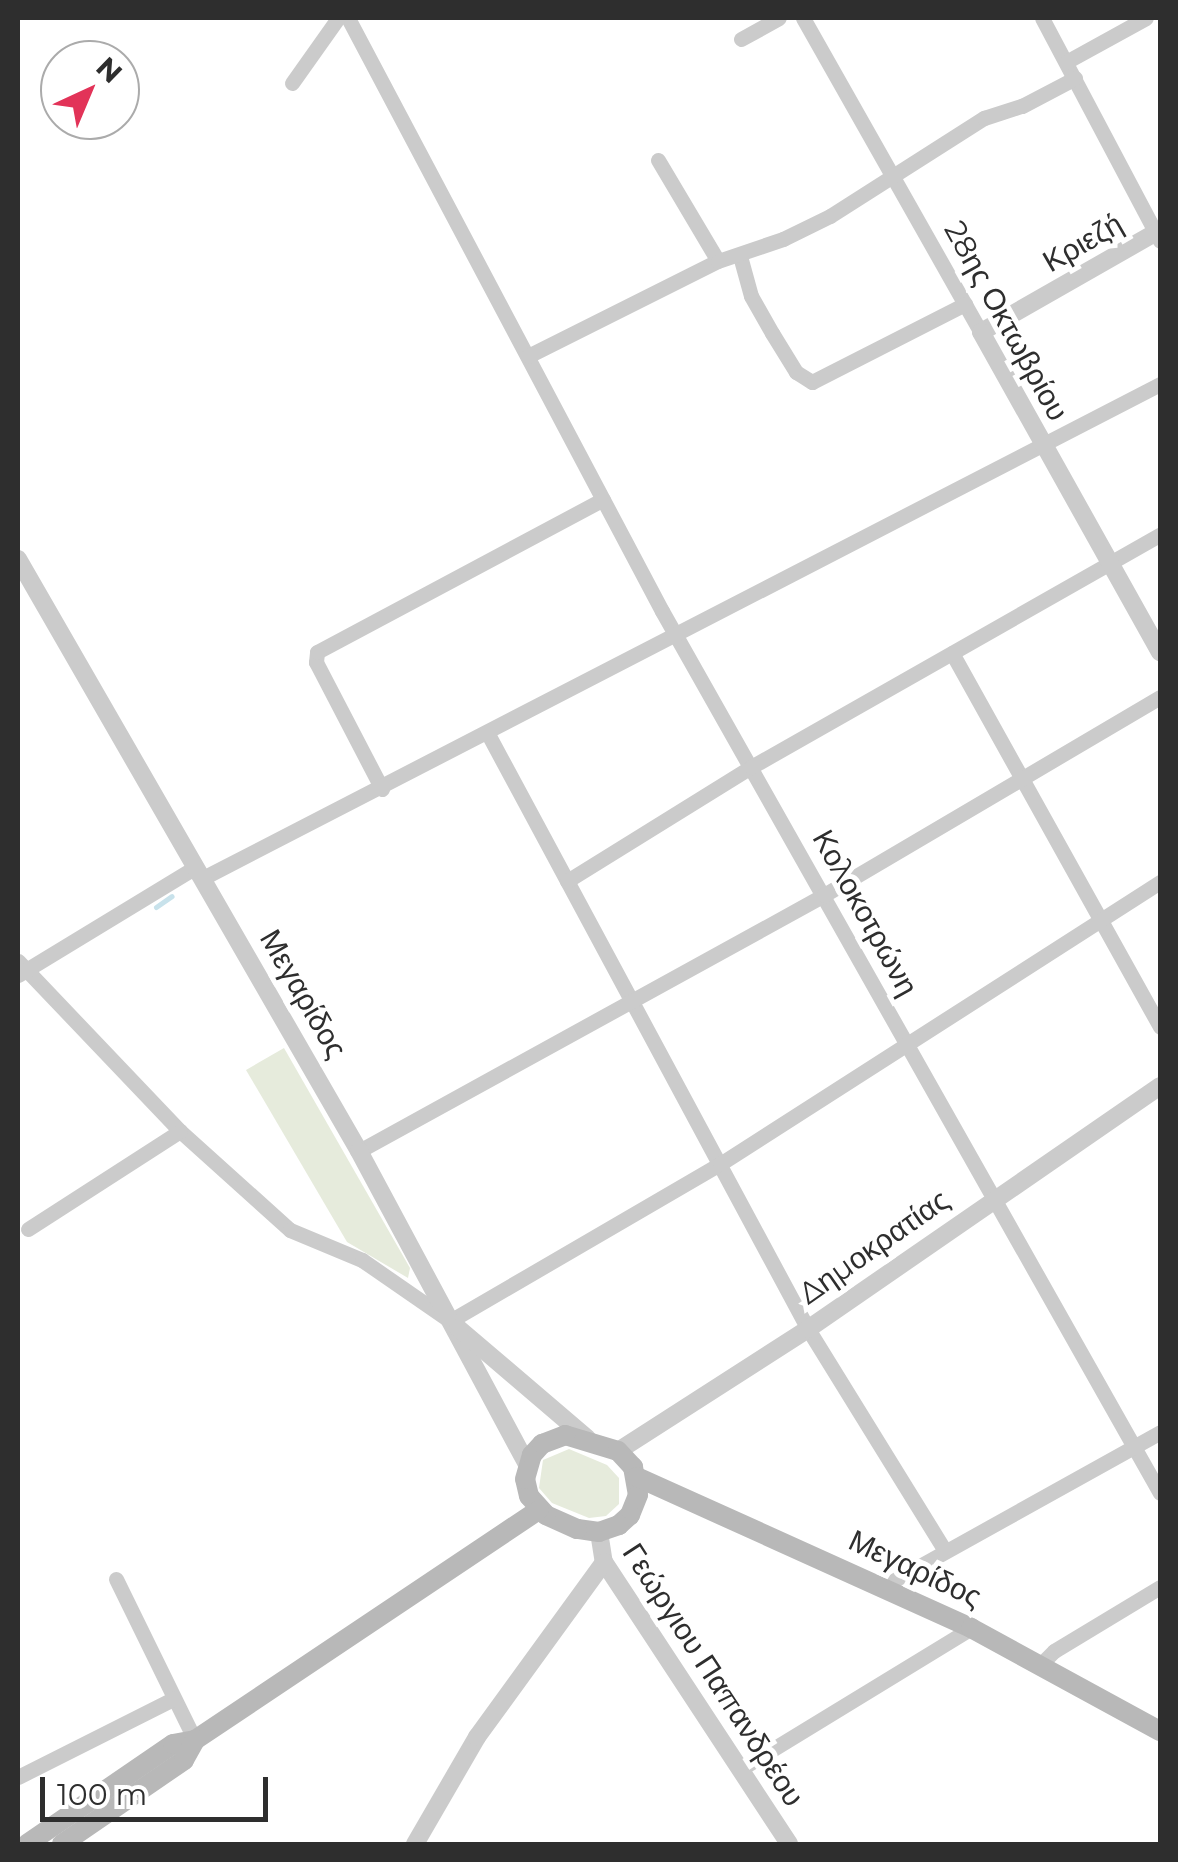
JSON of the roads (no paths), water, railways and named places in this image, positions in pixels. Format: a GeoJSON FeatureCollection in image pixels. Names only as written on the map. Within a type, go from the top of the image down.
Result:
{"type":"FeatureCollection","features":[{"type":"Feature","properties":{"kind":"main road"},"geometry":{"type":"LineString","coordinates":[[565,1434],[618,1451],[637,1477],[638,1495],[630,1515],[619,1525],[599,1532],[577,1529],[540,1510],[526,1486],[527,1464],[549,1440],[565,1434]]}},
{"type":"Feature","properties":{"kind":"main road","name":"Μεγαρίδος"},"geometry":{"type":"LineString","coordinates":[[637,1477],[971,1628],[1160,1732]]}},
{"type":"Feature","properties":{"kind":"main road"},"geometry":{"type":"LineString","coordinates":[[27,1844],[173,1744],[195,1740],[540,1510]]}},
{"type":"Feature","properties":{"kind":"main road"},"geometry":{"type":"LineString","coordinates":[[62,1844],[184,1760],[195,1740]]}},
{"type":"Feature","properties":{"kind":"street"},"geometry":{"type":"LineString","coordinates":[[292,84],[338,18]]}},
{"type":"Feature","properties":{"kind":"street","name":"Κολοκοτρώνη"},"geometry":{"type":"LineString","coordinates":[[348,18],[676,634],[1160,1493]]}},
{"type":"Feature","properties":{"kind":"street"},"geometry":{"type":"LineString","coordinates":[[741,39],[779,18]]}},
{"type":"Feature","properties":{"kind":"street","name":"28ης Οκτωβρίου"},"geometry":{"type":"LineString","coordinates":[[803,18],[1160,652]]}},
{"type":"Feature","properties":{"kind":"street"},"geometry":{"type":"LineString","coordinates":[[1042,18],[1159,235]]}},
{"type":"Feature","properties":{"kind":"street"},"geometry":{"type":"LineString","coordinates":[[1066,62],[1146,18]]}},
{"type":"Feature","properties":{"kind":"street"},"geometry":{"type":"LineString","coordinates":[[528,356],[718,261],[740,256],[830,216],[984,118],[1022,106],[1075,78]]}},
{"type":"Feature","properties":{"kind":"street"},"geometry":{"type":"LineString","coordinates":[[658,160],[718,261]]}},
{"type":"Feature","properties":{"kind":"street","name":"Κριεζή"},"geometry":{"type":"LineString","coordinates":[[981,332],[1159,235]]}},
{"type":"Feature","properties":{"kind":"street"},"geometry":{"type":"LineString","coordinates":[[740,256],[758,308],[796,372],[812,382],[964,304]]}},
{"type":"Feature","properties":{"kind":"street"},"geometry":{"type":"LineString","coordinates":[[587,1438],[450,1321],[362,1260],[290,1230],[180,1131],[21,969],[197,873],[382,789],[1160,384]]}},
{"type":"Feature","properties":{"kind":"street"},"geometry":{"type":"LineString","coordinates":[[382,789],[316,662],[316,652],[603,499]]}},
{"type":"Feature","properties":{"kind":"street"},"geometry":{"type":"LineString","coordinates":[[566,881],[751,766],[1160,535]]}},
{"type":"Feature","properties":{"kind":"street","name":"Μεγαρίδος"},"geometry":{"type":"LineString","coordinates":[[18,559],[360,1151],[527,1464]]}},
{"type":"Feature","properties":{"kind":"street"},"geometry":{"type":"LineString","coordinates":[[952,653],[1160,1026]]}},
{"type":"Feature","properties":{"kind":"street"},"geometry":{"type":"LineString","coordinates":[[360,1151],[824,895],[1160,697]]}},
{"type":"Feature","properties":{"kind":"street"},"geometry":{"type":"LineString","coordinates":[[488,734],[628,1001],[808,1329],[944,1550]]}},
{"type":"Feature","properties":{"kind":"street"},"geometry":{"type":"LineString","coordinates":[[450,1321],[720,1164],[1160,882]]}},
{"type":"Feature","properties":{"kind":"street","name":"Δημοκρατίας"},"geometry":{"type":"LineString","coordinates":[[618,1451],[808,1329],[1160,1086]]}},
{"type":"Feature","properties":{"kind":"street"},"geometry":{"type":"LineString","coordinates":[[28,1229],[180,1131]]}},
{"type":"Feature","properties":{"kind":"street"},"geometry":{"type":"LineString","coordinates":[[882,1587],[1160,1432]]}},
{"type":"Feature","properties":{"kind":"street","name":"Γεώργιου Παπανδρέου"},"geometry":{"type":"LineString","coordinates":[[599,1532],[604,1562],[789,1844]]}},
{"type":"Feature","properties":{"kind":"street"},"geometry":{"type":"LineString","coordinates":[[415,1844],[477,1737],[604,1562]]}},
{"type":"Feature","properties":{"kind":"street"},"geometry":{"type":"LineString","coordinates":[[116,1579],[195,1740]]}},
{"type":"Feature","properties":{"kind":"street"},"geometry":{"type":"LineString","coordinates":[[1041,1664],[1054,1651],[1160,1587]]}},
{"type":"Feature","properties":{"kind":"street"},"geometry":{"type":"LineString","coordinates":[[742,1768],[971,1628]]}},
{"type":"Feature","properties":{"kind":"street"},"geometry":{"type":"LineString","coordinates":[[18,1777],[173,1699]]}},
{"type":"Feature","properties":{"kind":"waterway"},"geometry":{"type":"LineString","coordinates":[[156,907],[172,896]]}}]}
